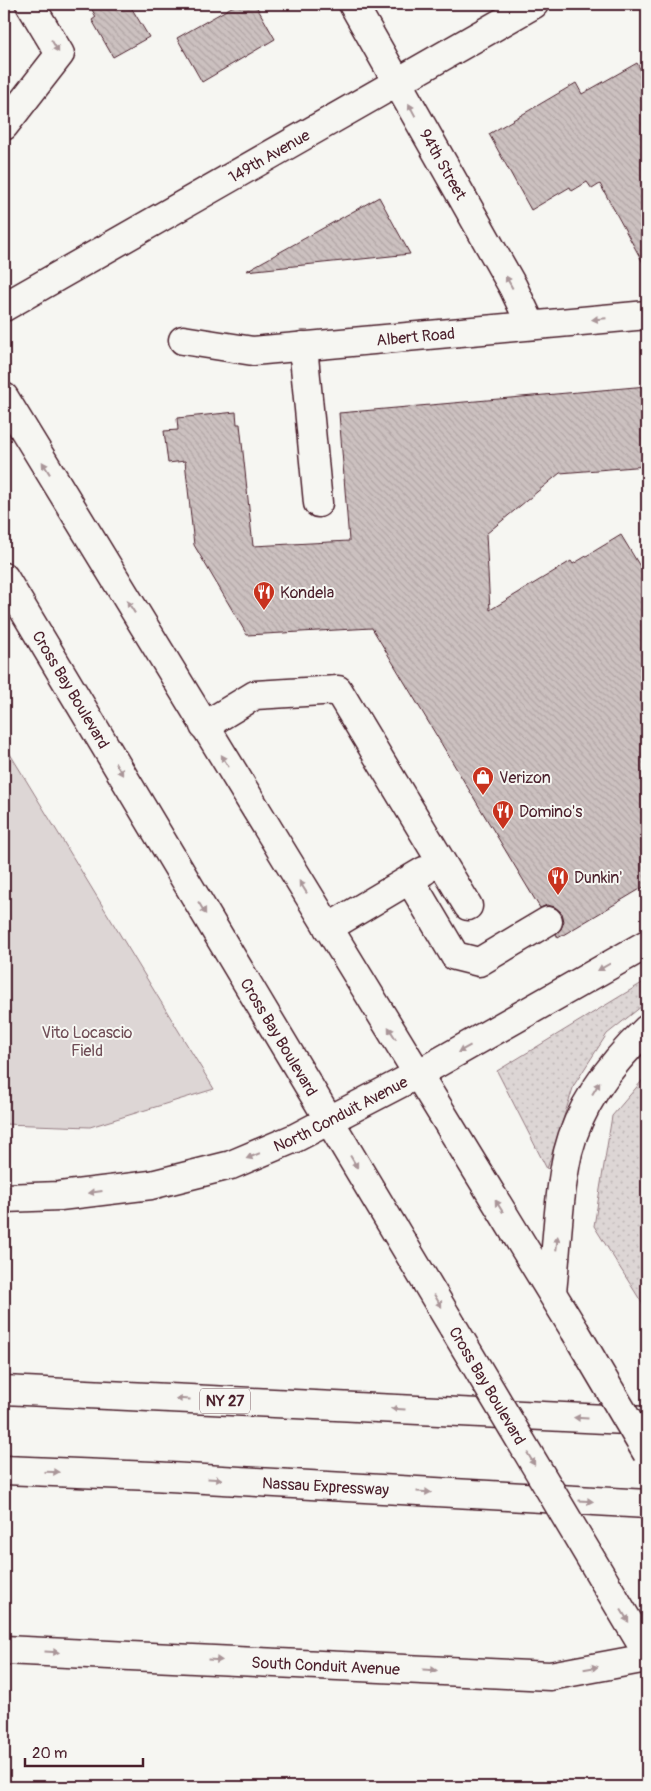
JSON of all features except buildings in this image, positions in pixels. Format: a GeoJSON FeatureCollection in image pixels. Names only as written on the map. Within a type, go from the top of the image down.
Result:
{"type":"FeatureCollection","features":[{"type":"Feature","properties":{"kind":"main road"},"geometry":{"type":"LineString","coordinates":[[4,126],[60,54],[30,4]]}},
{"type":"Feature","properties":{"kind":"main road","name":"94th Street"},"geometry":{"type":"LineString","coordinates":[[353,4],[513,287],[531,325]]}},
{"type":"Feature","properties":{"kind":"main road","name":"149th Avenue"},"geometry":{"type":"LineString","coordinates":[[4,307],[534,4]]}},
{"type":"Feature","properties":{"kind":"main road","name":"Albert Road"},"geometry":{"type":"LineString","coordinates":[[183,340],[253,351],[647,315]]}},
{"type":"Feature","properties":{"kind":"main road"},"geometry":{"type":"LineString","coordinates":[[303,346],[318,503]]}},
{"type":"Feature","properties":{"kind":"main road"},"geometry":{"type":"LineString","coordinates":[[4,397],[552,1292],[647,1453]]}},
{"type":"Feature","properties":{"kind":"main road","name":"Cross Bay Boulevard"},"geometry":{"type":"LineString","coordinates":[[4,577],[647,1653]]}},
{"type":"Feature","properties":{"kind":"main road"},"geometry":{"type":"LineString","coordinates":[[204,726],[255,695],[338,690],[468,906]]}},
{"type":"Feature","properties":{"kind":"main road"},"geometry":{"type":"LineString","coordinates":[[328,928],[441,861]]}},
{"type":"Feature","properties":{"kind":"main road"},"geometry":{"type":"LineString","coordinates":[[410,880],[455,956],[479,962],[548,921]]}},
{"type":"Feature","properties":{"kind":"main road","name":"North Conduit Avenue"},"geometry":{"type":"LineString","coordinates":[[4,1198],[60,1196],[111,1190],[194,1176],[231,1165],[329,1120],[418,1074],[647,944]]}},
{"type":"Feature","properties":{"kind":"main road"},"geometry":{"type":"LineString","coordinates":[[552,1292],[568,1152],[577,1127],[598,1083],[615,1061],[647,1029]]}},
{"type":"Feature","properties":{"kind":"main road","name":"NY 27"},"geometry":{"type":"LineString","coordinates":[[4,1390],[647,1421]]}},
{"type":"Feature","properties":{"kind":"main road","name":"Nassau Expressway"},"geometry":{"type":"LineString","coordinates":[[4,1470],[161,1476],[647,1504]]}},
{"type":"Feature","properties":{"kind":"main road","name":"South Conduit Avenue"},"geometry":{"type":"LineString","coordinates":[[4,1650],[550,1676],[647,1658]]}},
{"type":"Feature","properties":{"kind":"green space","name":"Vito Locascio Field"},"geometry":{"type":"Polygon","coordinates":[[[4,744],[214,1089],[90,1127],[4,1124],[4,744]]]}},
{"type":"Feature","properties":{"kind":"green space"},"geometry":{"type":"Polygon","coordinates":[[[647,980],[647,1002],[607,1034],[574,1085],[547,1169],[497,1071],[647,980]]]}},
{"type":"Feature","properties":{"kind":"green space"},"geometry":{"type":"Polygon","coordinates":[[[647,1075],[647,1311],[594,1226],[612,1116],[647,1075]]]}},
{"type":"Feature","properties":{"kind":"place","name":"Kondela"},"geometry":{"type":"Point","coordinates":[264,611]}},
{"type":"Feature","properties":{"kind":"place","name":"Verizon"},"geometry":{"type":"Point","coordinates":[483,796]}},
{"type":"Feature","properties":{"kind":"place","name":"Domino's"},"geometry":{"type":"Point","coordinates":[503,830]}},
{"type":"Feature","properties":{"kind":"place","name":"Dunkin'"},"geometry":{"type":"Point","coordinates":[558,896]}}]}
